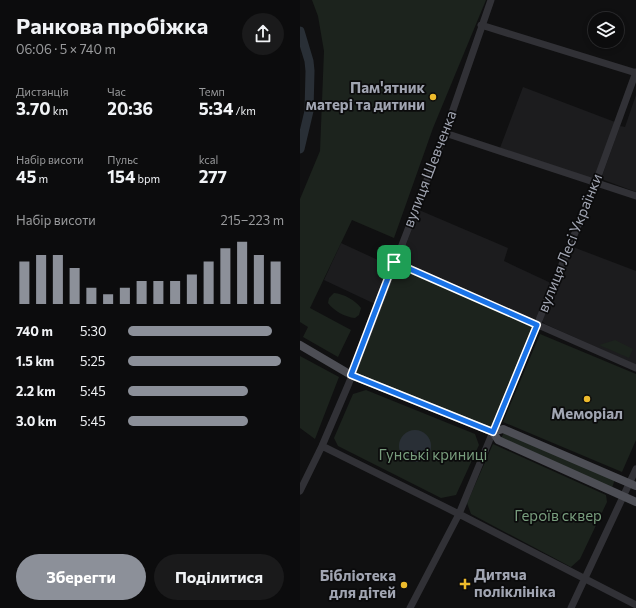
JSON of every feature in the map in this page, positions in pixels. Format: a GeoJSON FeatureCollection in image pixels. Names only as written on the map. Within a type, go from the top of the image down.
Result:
{"type":"FeatureCollection","features":[{"type":"Feature","properties":{"kind":"main road"},"geometry":{"type":"LineString","coordinates":[[300,345],[351,375],[493,432],[498,440],[636,502]]}},
{"type":"Feature","properties":{"kind":"main road"},"geometry":{"type":"LineString","coordinates":[[493,432],[503,429],[633,484]]}},
{"type":"Feature","properties":{"kind":"street","name":"вулиця Шевченка"},"geometry":{"type":"LineString","coordinates":[[300,491],[322,446],[351,375],[445,133],[491,0]]}},
{"type":"Feature","properties":{"kind":"street"},"geometry":{"type":"LineString","coordinates":[[482,25],[636,72]]}},
{"type":"Feature","properties":{"kind":"street","name":"вулиця Лесі Українки"},"geometry":{"type":"LineString","coordinates":[[410,608],[459,514],[596,182],[636,72]]}},
{"type":"Feature","properties":{"kind":"street"},"geometry":{"type":"LineString","coordinates":[[445,133],[636,196]]}},
{"type":"Feature","properties":{"kind":"street"},"geometry":{"type":"LineString","coordinates":[[394,262],[636,368]]}},
{"type":"Feature","properties":{"kind":"street"},"geometry":{"type":"LineString","coordinates":[[322,446],[459,514],[636,605]]}},
{"type":"Feature","properties":{"kind":"street"},"geometry":{"type":"LineString","coordinates":[[571,608],[623,497],[633,484],[636,469]]}},
{"type":"Feature","properties":{"kind":"shaded area"},"geometry":{"type":"Polygon","coordinates":[[[523,87],[615,122],[596,177],[593,179],[500,148],[523,87]]]}},
{"type":"Feature","properties":{"kind":"shaded area"},"geometry":{"type":"Polygon","coordinates":[[[636,95],[636,192],[604,180],[602,176],[620,126],[625,127],[636,95]]]}},
{"type":"Feature","properties":{"kind":"shaded area"},"geometry":{"type":"Polygon","coordinates":[[[419,210],[508,248],[504,261],[553,284],[538,318],[530,319],[406,263],[403,260],[402,255],[419,210]]]}},
{"type":"Feature","properties":{"kind":"shaded area"},"geometry":{"type":"Polygon","coordinates":[[[341,243],[391,266],[375,304],[324,280],[341,243]]]}},
{"type":"Feature","properties":{"kind":"shaded area"},"geometry":{"type":"Polygon","coordinates":[[[573,247],[636,271],[636,365],[545,324],[542,321],[573,247]]]}},
{"type":"Feature","properties":{"kind":"shaded area"},"geometry":{"type":"Polygon","coordinates":[[[412,430],[418,430],[428,437],[431,446],[430,452],[424,459],[418,462],[412,462],[402,455],[399,449],[399,443],[406,433],[412,430]]]}},
{"type":"Feature","properties":{"kind":"green space"},"geometry":{"type":"Polygon","coordinates":[[[312,0],[486,0],[433,128],[394,238],[352,220],[310,308],[351,330],[338,357],[303,337],[308,327],[300,322],[300,199],[320,151],[324,51],[318,16],[312,0]]]}},
{"type":"Feature","properties":{"kind":"green space"},"geometry":{"type":"Polygon","coordinates":[[[395,262],[537,325],[493,432],[351,375],[395,262]]]}},
{"type":"Feature","properties":{"kind":"green space"},"geometry":{"type":"Polygon","coordinates":[[[334,293],[345,296],[356,302],[361,308],[359,315],[355,318],[344,315],[333,309],[328,303],[329,298],[334,293]]]}},
{"type":"Feature","properties":{"kind":"green space"},"geometry":{"type":"Polygon","coordinates":[[[540,334],[636,374],[636,440],[622,472],[503,422],[540,334]]]}},
{"type":"Feature","properties":{"kind":"green space"},"geometry":{"type":"Polygon","coordinates":[[[615,340],[633,349],[629,358],[599,345],[615,340]]]}},
{"type":"Feature","properties":{"kind":"green space"},"geometry":{"type":"Polygon","coordinates":[[[300,356],[339,377],[315,439],[300,428],[300,356]]]}},
{"type":"Feature","properties":{"kind":"green space","name":"Гунські криниці"},"geometry":{"type":"Polygon","coordinates":[[[366,390],[475,434],[479,445],[456,495],[441,498],[338,446],[334,438],[353,394],[366,390]]]}},
{"type":"Feature","properties":{"kind":"green space"},"geometry":{"type":"Polygon","coordinates":[[[504,433],[615,479],[612,488],[501,438],[504,433]]]}},
{"type":"Feature","properties":{"kind":"green space","name":"Героїв сквер"},"geometry":{"type":"Polygon","coordinates":[[[493,444],[606,495],[607,502],[580,559],[571,567],[471,514],[467,503],[493,444]]]}},
{"type":"Feature","properties":{"kind":"waterway"},"geometry":{"type":"LineString","coordinates":[[300,31],[309,61],[310,71],[309,111],[300,149]]}},
{"type":"Feature","properties":{"kind":"place","name":"Пам'ятник матері та дитини"},"geometry":{"type":"Point","coordinates":[433,97]}},
{"type":"Feature","properties":{"kind":"place","name":"Меморіал"},"geometry":{"type":"Point","coordinates":[587,399]}},
{"type":"Feature","properties":{"kind":"place","name":"Дитяча поліклініка"},"geometry":{"type":"Point","coordinates":[465,584]}},
{"type":"Feature","properties":{"kind":"place","name":"Бібліотека для дітей"},"geometry":{"type":"Point","coordinates":[404,585]}},
{"type":"Feature","properties":{"kind":"route"},"geometry":{"type":"LineString","coordinates":[[394,262],[434,278],[537,325],[493,432],[351,375],[394,262]]}}]}
